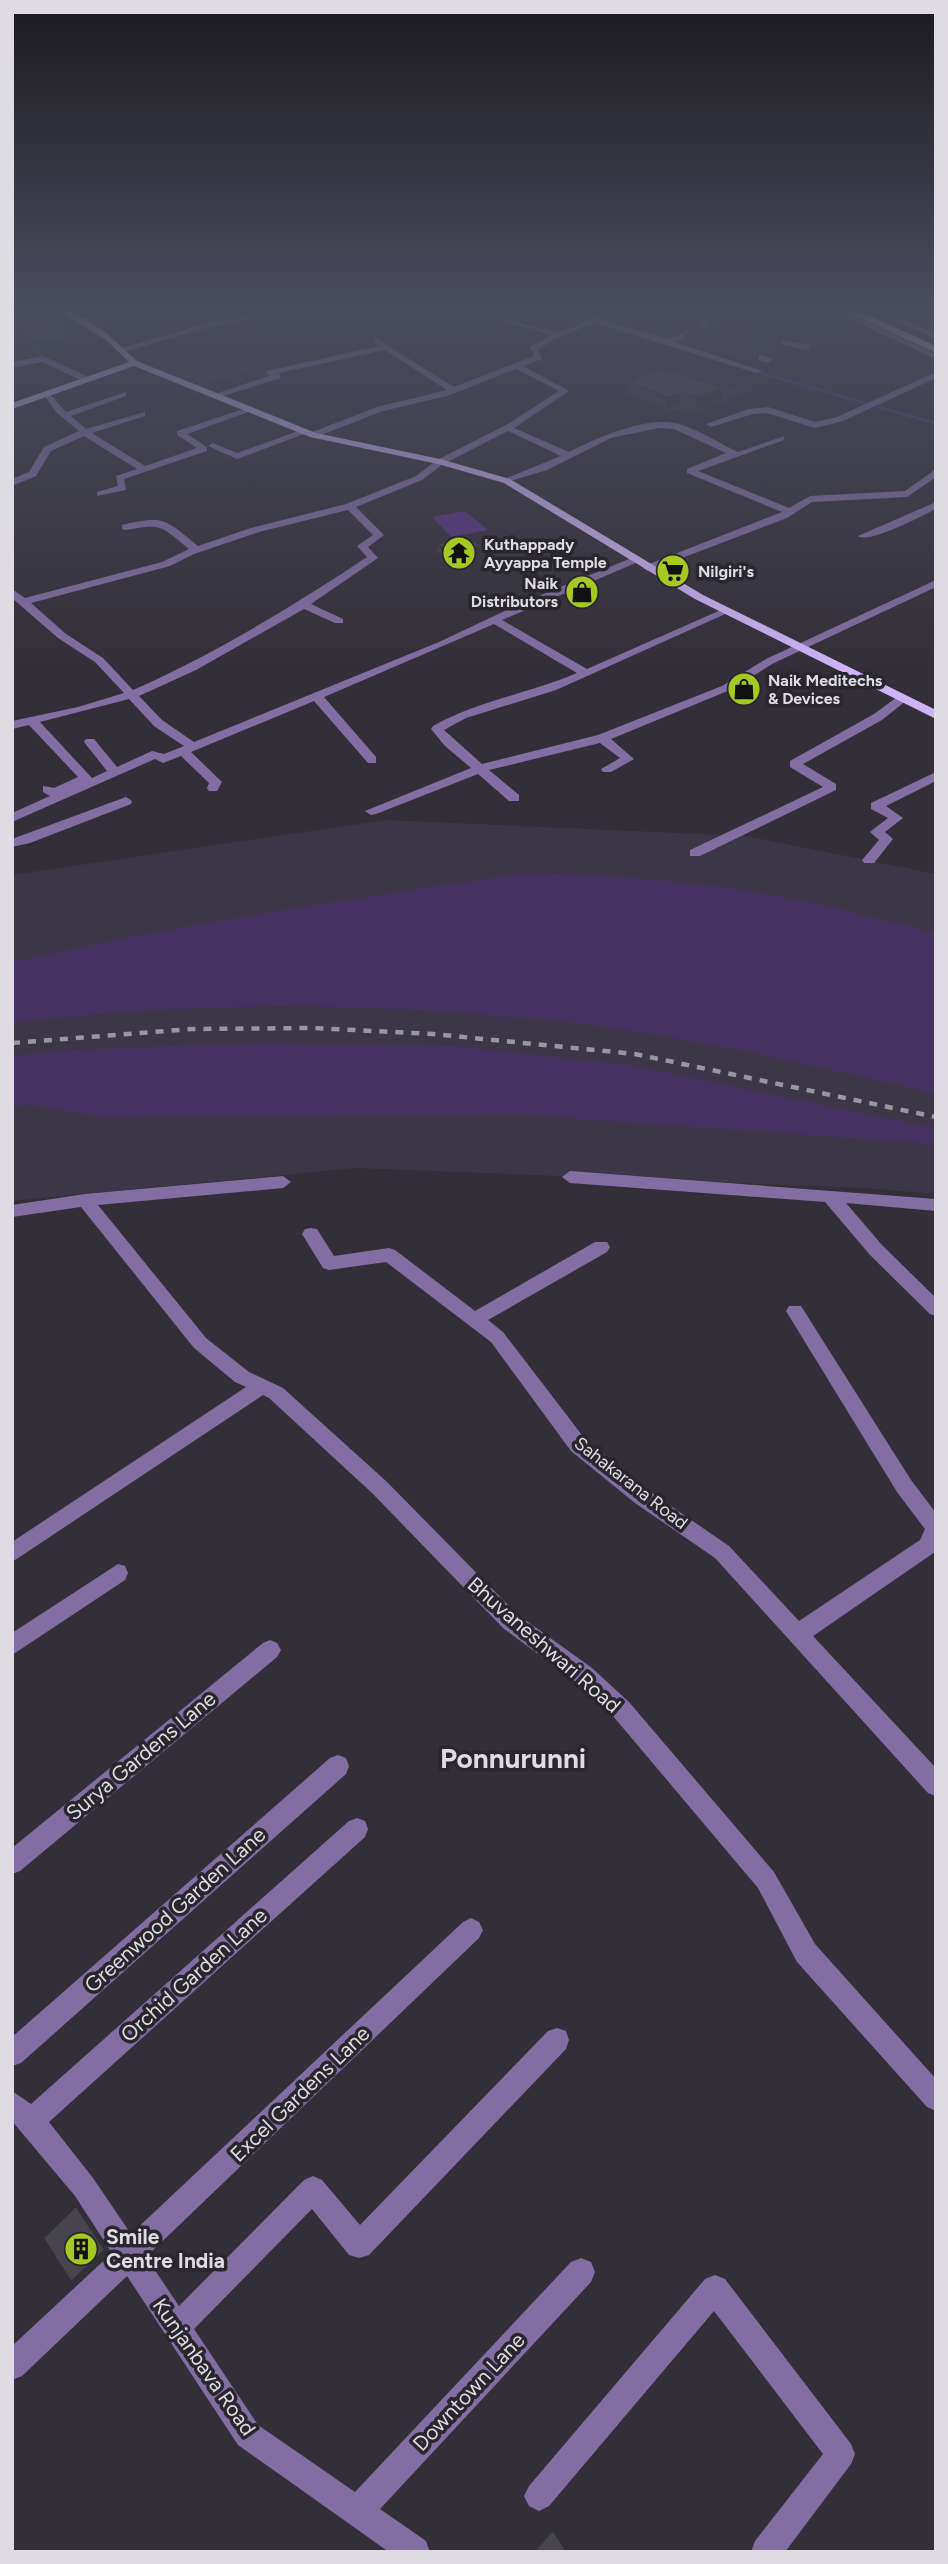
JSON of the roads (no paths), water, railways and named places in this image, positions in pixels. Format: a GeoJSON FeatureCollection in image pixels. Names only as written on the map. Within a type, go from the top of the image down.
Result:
{"type":"FeatureCollection","features":[{"type":"Feature","properties":{"kind":"main road"},"geometry":{"type":"LineString","coordinates":[[300,430],[440,462],[507,481],[603,537],[648,568],[901,700],[936,715]]}},
{"type":"Feature","properties":{"kind":"street"},"geometry":{"type":"LineString","coordinates":[[82,430],[145,470]]}},
{"type":"Feature","properties":{"kind":"street"},"geometry":{"type":"LineString","coordinates":[[14,481],[33,474],[47,449],[92,430]]}},
{"type":"Feature","properties":{"kind":"street"},"geometry":{"type":"LineString","coordinates":[[100,494],[123,488],[119,478],[204,449],[180,433],[190,430]]}},
{"type":"Feature","properties":{"kind":"street"},"geometry":{"type":"LineString","coordinates":[[213,446],[237,456],[319,430]]}},
{"type":"Feature","properties":{"kind":"street"},"geometry":{"type":"LineString","coordinates":[[23,602],[166,564],[196,550],[254,530],[350,506],[419,478],[440,462],[504,430]]}},
{"type":"Feature","properties":{"kind":"street"},"geometry":{"type":"LineString","coordinates":[[512,430],[570,456]]}},
{"type":"Feature","properties":{"kind":"street"},"geometry":{"type":"LineString","coordinates":[[507,481],[614,435],[638,430]]}},
{"type":"Feature","properties":{"kind":"street"},"geometry":{"type":"LineString","coordinates":[[681,430],[741,454],[781,438]]}},
{"type":"Feature","properties":{"kind":"street"},"geometry":{"type":"LineString","coordinates":[[734,453],[690,471],[790,512]]}},
{"type":"Feature","properties":{"kind":"street"},"geometry":{"type":"LineString","coordinates":[[648,568],[790,512],[810,499],[907,494],[936,472]]}},
{"type":"Feature","properties":{"kind":"street"},"geometry":{"type":"LineString","coordinates":[[863,536],[936,505]]}},
{"type":"Feature","properties":{"kind":"street"},"geometry":{"type":"LineString","coordinates":[[12,725],[81,710],[133,694],[192,668],[303,604],[373,558],[362,546],[379,534],[350,506]]}},
{"type":"Feature","properties":{"kind":"street"},"geometry":{"type":"LineString","coordinates":[[126,527],[155,521],[170,528],[196,550]]}},
{"type":"Feature","properties":{"kind":"street"},"geometry":{"type":"LineString","coordinates":[[47,789],[53,793],[115,773],[156,754],[163,759],[443,644],[635,560]]}},
{"type":"Feature","properties":{"kind":"street"},"geometry":{"type":"LineString","coordinates":[[371,811],[480,769],[602,738],[726,688],[800,647],[936,583]]}},
{"type":"Feature","properties":{"kind":"street"},"geometry":{"type":"LineString","coordinates":[[12,592],[62,636],[99,660],[158,723],[188,749],[216,782],[213,788]]}},
{"type":"Feature","properties":{"kind":"street"},"geometry":{"type":"LineString","coordinates":[[303,604],[339,621]]}},
{"type":"Feature","properties":{"kind":"street"},"geometry":{"type":"LineString","coordinates":[[514,798],[437,729],[462,715],[552,688],[727,611]]}},
{"type":"Feature","properties":{"kind":"street"},"geometry":{"type":"LineString","coordinates":[[494,620],[586,673]]}},
{"type":"Feature","properties":{"kind":"street"},"geometry":{"type":"LineString","coordinates":[[316,696],[372,760]]}},
{"type":"Feature","properties":{"kind":"street"},"geometry":{"type":"LineString","coordinates":[[695,853],[832,786],[794,764],[878,718],[901,700]]}},
{"type":"Feature","properties":{"kind":"street"},"geometry":{"type":"LineString","coordinates":[[32,721],[89,781]]}},
{"type":"Feature","properties":{"kind":"street"},"geometry":{"type":"LineString","coordinates":[[602,738],[628,759],[607,769]]}},
{"type":"Feature","properties":{"kind":"street"},"geometry":{"type":"LineString","coordinates":[[90,742],[115,773]]}},
{"type":"Feature","properties":{"kind":"street"},"geometry":{"type":"LineString","coordinates":[[170,756],[185,769],[188,777],[206,773]]}},
{"type":"Feature","properties":{"kind":"street"},"geometry":{"type":"LineString","coordinates":[[869,860],[886,839],[877,832],[897,818],[876,806],[936,776]]}},
{"type":"Feature","properties":{"kind":"street"},"geometry":{"type":"LineString","coordinates":[[12,818],[89,781]]}},
{"type":"Feature","properties":{"kind":"street"},"geometry":{"type":"LineString","coordinates":[[12,843],[125,801]]}},
{"type":"Feature","properties":{"kind":"street"},"geometry":{"type":"LineString","coordinates":[[570,1177],[936,1205]]}},
{"type":"Feature","properties":{"kind":"street"},"geometry":{"type":"LineString","coordinates":[[12,1210],[85,1200],[283,1182]]}},
{"type":"Feature","properties":{"kind":"street"},"geometry":{"type":"LineString","coordinates":[[829,1195],[876,1250],[936,1308]]}},
{"type":"Feature","properties":{"kind":"street","name":"Bhuvaneshwari Road"},"geometry":{"type":"LineString","coordinates":[[85,1200],[200,1343],[242,1377],[276,1393],[316,1427],[510,1621],[584,1675],[621,1709],[766,1880],[806,1953],[936,2098]]}},
{"type":"Feature","properties":{"kind":"street","name":"Sahakarana Road"},"geometry":{"type":"LineString","coordinates":[[311,1234],[329,1263],[389,1255],[497,1337],[527,1375],[547,1408],[578,1445],[642,1497],[722,1552],[799,1633],[936,1786]]}},
{"type":"Feature","properties":{"kind":"street"},"geometry":{"type":"LineString","coordinates":[[474,1320],[601,1247]]}},
{"type":"Feature","properties":{"kind":"street"},"geometry":{"type":"LineString","coordinates":[[794,1311],[904,1486],[935,1526],[928,1546],[799,1633]]}},
{"type":"Feature","properties":{"kind":"street"},"geometry":{"type":"LineString","coordinates":[[12,1553],[261,1387]]}},
{"type":"Feature","properties":{"kind":"street"},"geometry":{"type":"LineString","coordinates":[[12,1645],[118,1573]]}},
{"type":"Feature","properties":{"kind":"street","name":"Surya Gardens Lane"},"geometry":{"type":"LineString","coordinates":[[12,1863],[270,1650]]}},
{"type":"Feature","properties":{"kind":"street","name":"Greenwood Garden Lane"},"geometry":{"type":"LineString","coordinates":[[12,2054],[338,1766]]}},
{"type":"Feature","properties":{"kind":"street","name":"Orchid Garden Lane"},"geometry":{"type":"LineString","coordinates":[[19,2114],[357,1829]]}},
{"type":"Feature","properties":{"kind":"street","name":"Excel Gardens Lane"},"geometry":{"type":"LineString","coordinates":[[12,2366],[471,1930]]}},
{"type":"Feature","properties":{"kind":"street"},"geometry":{"type":"LineString","coordinates":[[176,2328],[313,2189],[359,2245],[556,2040]]}},
{"type":"Feature","properties":{"kind":"street","name":"Kunjanbava Road"},"geometry":{"type":"LineString","coordinates":[[19,2114],[84,2187],[128,2258],[248,2435],[415,2552]]}},
{"type":"Feature","properties":{"kind":"street","name":"Downtown Lane"},"geometry":{"type":"LineString","coordinates":[[357,2512],[581,2272]]}},
{"type":"Feature","properties":{"kind":"street"},"geometry":{"type":"LineString","coordinates":[[539,2496],[715,2289],[841,2454],[766,2552]]}},
{"type":"Feature","properties":{"kind":"railway"},"geometry":{"type":"LineString","coordinates":[[12,1043],[192,1029],[313,1028],[433,1034],[635,1054],[936,1117]]}},
{"type":"Feature","properties":{"kind":"place","name":"Kuthappady Ayyappa Temple"},"geometry":{"type":"Point","coordinates":[459,553]}},
{"type":"Feature","properties":{"kind":"place","name":"Nilgiri's"},"geometry":{"type":"Point","coordinates":[673,571]}},
{"type":"Feature","properties":{"kind":"place","name":"Naik Distributors"},"geometry":{"type":"Point","coordinates":[582,592]}},
{"type":"Feature","properties":{"kind":"place","name":"Naik Meditechs & Devices"},"geometry":{"type":"Point","coordinates":[744,689]}},
{"type":"Feature","properties":{"kind":"place","name":"Smile Centre India"},"geometry":{"type":"Point","coordinates":[81,2249]}},
{"type":"Feature","properties":{"kind":"district","name":"Ponnurunni"},"geometry":{"type":"Point","coordinates":[513,1758]}}]}
